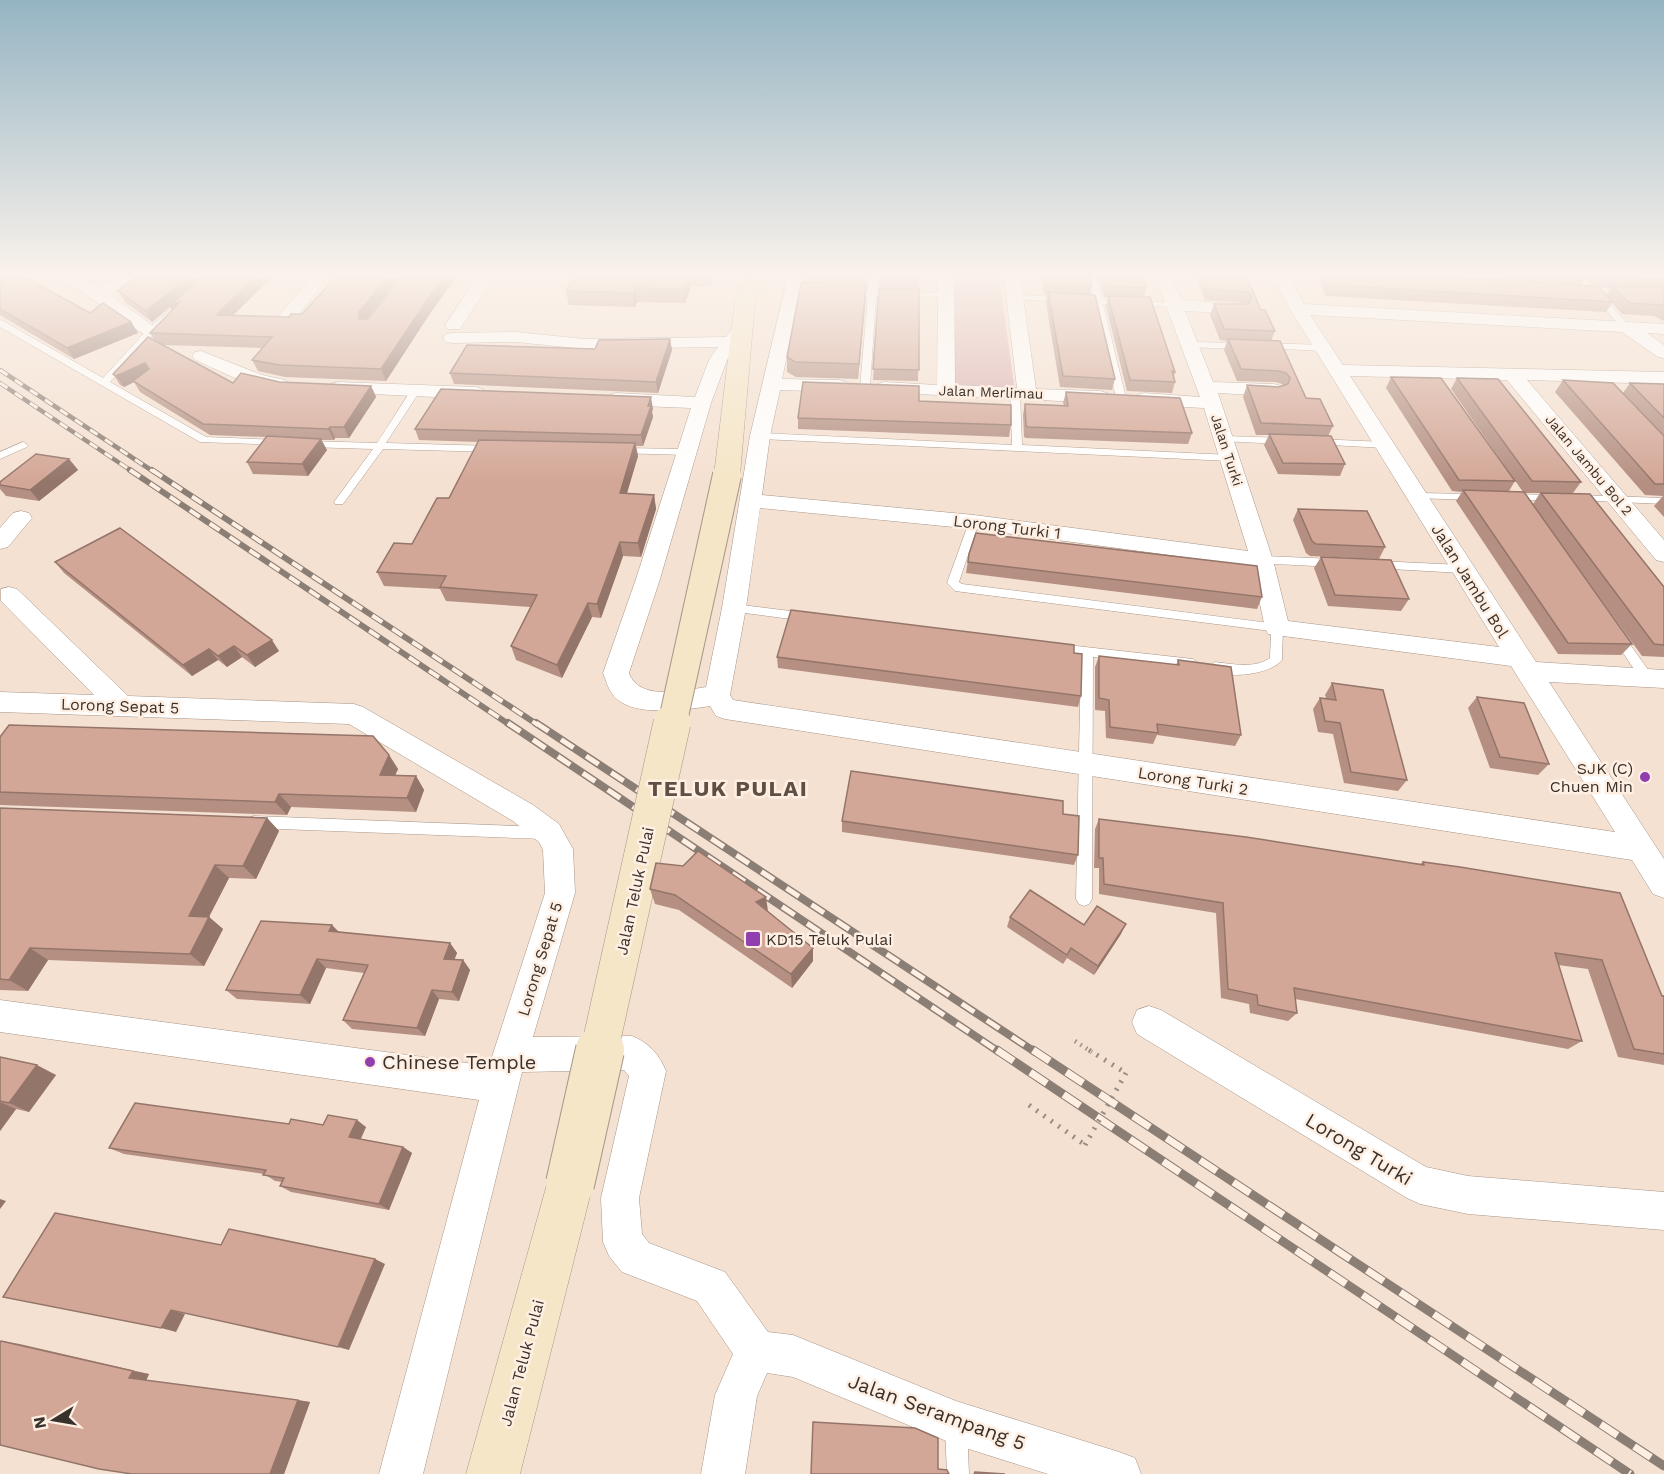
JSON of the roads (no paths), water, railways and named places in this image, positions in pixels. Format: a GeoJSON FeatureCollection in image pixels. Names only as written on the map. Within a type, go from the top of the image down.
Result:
{"type":"FeatureCollection","features":[{"type":"Feature","properties":{"kind":"main road","name":"Jalan Teluk Pulai"},"geometry":{"type":"LineString","coordinates":[[493,1474],[570,1184],[727,475],[736,345]]}},
{"type":"Feature","properties":{"kind":"street"},"geometry":{"type":"LineString","coordinates":[[730,345],[718,360],[702,403],[616,673],[623,690],[640,700],[692,699],[717,694],[734,608],[760,436],[770,384],[781,345]]}},
{"type":"Feature","properties":{"kind":"street"},"geometry":{"type":"LineString","coordinates":[[946,345],[946,390]]}},
{"type":"Feature","properties":{"kind":"street"},"geometry":{"type":"LineString","coordinates":[[1018,345],[1021,393]]}},
{"type":"Feature","properties":{"kind":"street","name":"Jalan Turki"},"geometry":{"type":"LineString","coordinates":[[1190,345],[1227,448],[1262,560],[1277,628]]}},
{"type":"Feature","properties":{"kind":"street","name":"Jalan Jambu Bol"},"geometry":{"type":"LineString","coordinates":[[1322,345],[1462,569],[1656,868]]}},
{"type":"Feature","properties":{"kind":"street"},"geometry":{"type":"LineString","coordinates":[[201,356],[256,379],[296,386]]}},
{"type":"Feature","properties":{"kind":"street"},"geometry":{"type":"LineString","coordinates":[[1338,370],[1435,377],[1513,375],[1601,380],[1664,378]]}},
{"type":"Feature","properties":{"kind":"street","name":"Jalan Jambu Bol 2"},"geometry":{"type":"LineString","coordinates":[[1513,375],[1664,555]]}},
{"type":"Feature","properties":{"kind":"street","name":"Jalan Merlimau"},"geometry":{"type":"LineString","coordinates":[[770,384],[1121,398],[1274,390]]}},
{"type":"Feature","properties":{"kind":"street"},"geometry":{"type":"LineString","coordinates":[[318,388],[491,393]]}},
{"type":"Feature","properties":{"kind":"street"},"geometry":{"type":"LineString","coordinates":[[595,398],[702,403]]}},
{"type":"Feature","properties":{"kind":"street","name":"Lorong Turki 1"},"geometry":{"type":"LineString","coordinates":[[750,500],[974,522],[1262,560]]}},
{"type":"Feature","properties":{"kind":"street"},"geometry":{"type":"LineString","coordinates":[[0,542],[21,518]]}},
{"type":"Feature","properties":{"kind":"street"},"geometry":{"type":"LineString","coordinates":[[9,594],[121,706]]}},
{"type":"Feature","properties":{"kind":"street"},"geometry":{"type":"LineString","coordinates":[[1277,628],[1523,664],[1655,678]]}},
{"type":"Feature","properties":{"kind":"street","name":"Lorong Turki 2"},"geometry":{"type":"LineString","coordinates":[[717,694],[725,709],[745,713],[1084,764],[1656,868]]}},
{"type":"Feature","properties":{"kind":"street","name":"Lorong Sepat 5"},"geometry":{"type":"LineString","coordinates":[[0,702],[354,714],[523,813],[549,834],[558,849],[560,893],[506,1070],[400,1474]]}},
{"type":"Feature","properties":{"kind":"street"},"geometry":{"type":"LineString","coordinates":[[0,1016],[506,1070],[632,1053],[648,1071],[620,1198],[623,1242],[636,1258],[711,1286],[756,1351],[736,1395],[723,1474]]}},
{"type":"Feature","properties":{"kind":"street","name":"Lorong Turki"},"geometry":{"type":"LineString","coordinates":[[1149,1022],[1420,1185],[1468,1195],[1664,1212]]}},
{"type":"Feature","properties":{"kind":"street","name":"Jalan Serampang 5"},"geometry":{"type":"LineString","coordinates":[[756,1351],[793,1356],[956,1424],[1119,1474]]}},
{"type":"Feature","properties":{"kind":"lane"},"geometry":{"type":"LineString","coordinates":[[38,345],[204,440],[285,443]]}},
{"type":"Feature","properties":{"kind":"lane"},"geometry":{"type":"LineString","coordinates":[[104,383],[139,345]]}},
{"type":"Feature","properties":{"kind":"lane"},"geometry":{"type":"LineString","coordinates":[[865,387],[869,345]]}},
{"type":"Feature","properties":{"kind":"lane"},"geometry":{"type":"LineString","coordinates":[[1108,345],[1121,398]]}},
{"type":"Feature","properties":{"kind":"lane"},"geometry":{"type":"LineString","coordinates":[[1190,345],[1324,348]]}},
{"type":"Feature","properties":{"kind":"lane"},"geometry":{"type":"LineString","coordinates":[[339,502],[379,447],[415,391]]}},
{"type":"Feature","properties":{"kind":"lane"},"geometry":{"type":"LineString","coordinates":[[1017,448],[1021,393]]}},
{"type":"Feature","properties":{"kind":"lane"},"geometry":{"type":"LineString","coordinates":[[760,436],[1017,448],[1227,448],[1293,441]]}},
{"type":"Feature","properties":{"kind":"lane"},"geometry":{"type":"LineString","coordinates":[[1304,442],[1385,445]]}},
{"type":"Feature","properties":{"kind":"lane"},"geometry":{"type":"LineString","coordinates":[[297,444],[509,449]]}},
{"type":"Feature","properties":{"kind":"lane"},"geometry":{"type":"LineString","coordinates":[[0,456],[23,445]]}},
{"type":"Feature","properties":{"kind":"lane"},"geometry":{"type":"LineString","coordinates":[[604,451],[687,452]]}},
{"type":"Feature","properties":{"kind":"lane"},"geometry":{"type":"LineString","coordinates":[[1417,496],[1664,501]]}},
{"type":"Feature","properties":{"kind":"lane"},"geometry":{"type":"LineString","coordinates":[[974,522],[953,583],[959,588],[1277,628],[1276,660],[1268,667],[1248,670],[1040,646]]}},
{"type":"Feature","properties":{"kind":"lane"},"geometry":{"type":"LineString","coordinates":[[1262,560],[1344,564]]}},
{"type":"Feature","properties":{"kind":"lane"},"geometry":{"type":"LineString","coordinates":[[1368,565],[1462,569]]}},
{"type":"Feature","properties":{"kind":"lane"},"geometry":{"type":"LineString","coordinates":[[734,608],[816,618]]}},
{"type":"Feature","properties":{"kind":"lane"},"geometry":{"type":"LineString","coordinates":[[1606,621],[1655,678]]}},
{"type":"Feature","properties":{"kind":"lane"},"geometry":{"type":"LineString","coordinates":[[1084,899],[1087,651]]}},
{"type":"Feature","properties":{"kind":"lane"},"geometry":{"type":"LineString","coordinates":[[239,822],[549,834]]}},
{"type":"Feature","properties":{"kind":"lane"},"geometry":{"type":"LineString","coordinates":[[956,1424],[958,1474]]}},
{"type":"Feature","properties":{"kind":"railway"},"geometry":{"type":"LineString","coordinates":[[0,370],[154,472]]}},
{"type":"Feature","properties":{"kind":"railway"},"geometry":{"type":"LineString","coordinates":[[0,383],[133,472]]}},
{"type":"Feature","properties":{"kind":"railway"},"geometry":{"type":"LineString","coordinates":[[130,470],[510,725]]}},
{"type":"Feature","properties":{"kind":"railway"},"geometry":{"type":"LineString","coordinates":[[152,470],[538,725]]}},
{"type":"Feature","properties":{"kind":"railway"},"geometry":{"type":"LineString","coordinates":[[508,723],[999,1052]]}},
{"type":"Feature","properties":{"kind":"railway"},"geometry":{"type":"LineString","coordinates":[[536,723],[1035,1052]]}},
{"type":"Feature","properties":{"kind":"railway"},"geometry":{"type":"LineString","coordinates":[[997,1050],[1630,1474]]}},
{"type":"Feature","properties":{"kind":"railway"},"geometry":{"type":"LineString","coordinates":[[1033,1050],[1664,1466]]}},
{"type":"Feature","properties":{"kind":"place","name":"SJK (C) Chuen Min"},"geometry":{"type":"Point","coordinates":[1645,777]}},
{"type":"Feature","properties":{"kind":"place","name":"KD15 Teluk Pulai"},"geometry":{"type":"Point","coordinates":[753,939]}},
{"type":"Feature","properties":{"kind":"place","name":"Chinese Temple"},"geometry":{"type":"Point","coordinates":[370,1062]}},
{"type":"Feature","properties":{"kind":"district","name":"TELUK PULAI"},"geometry":{"type":"Point","coordinates":[728,788]}}]}
